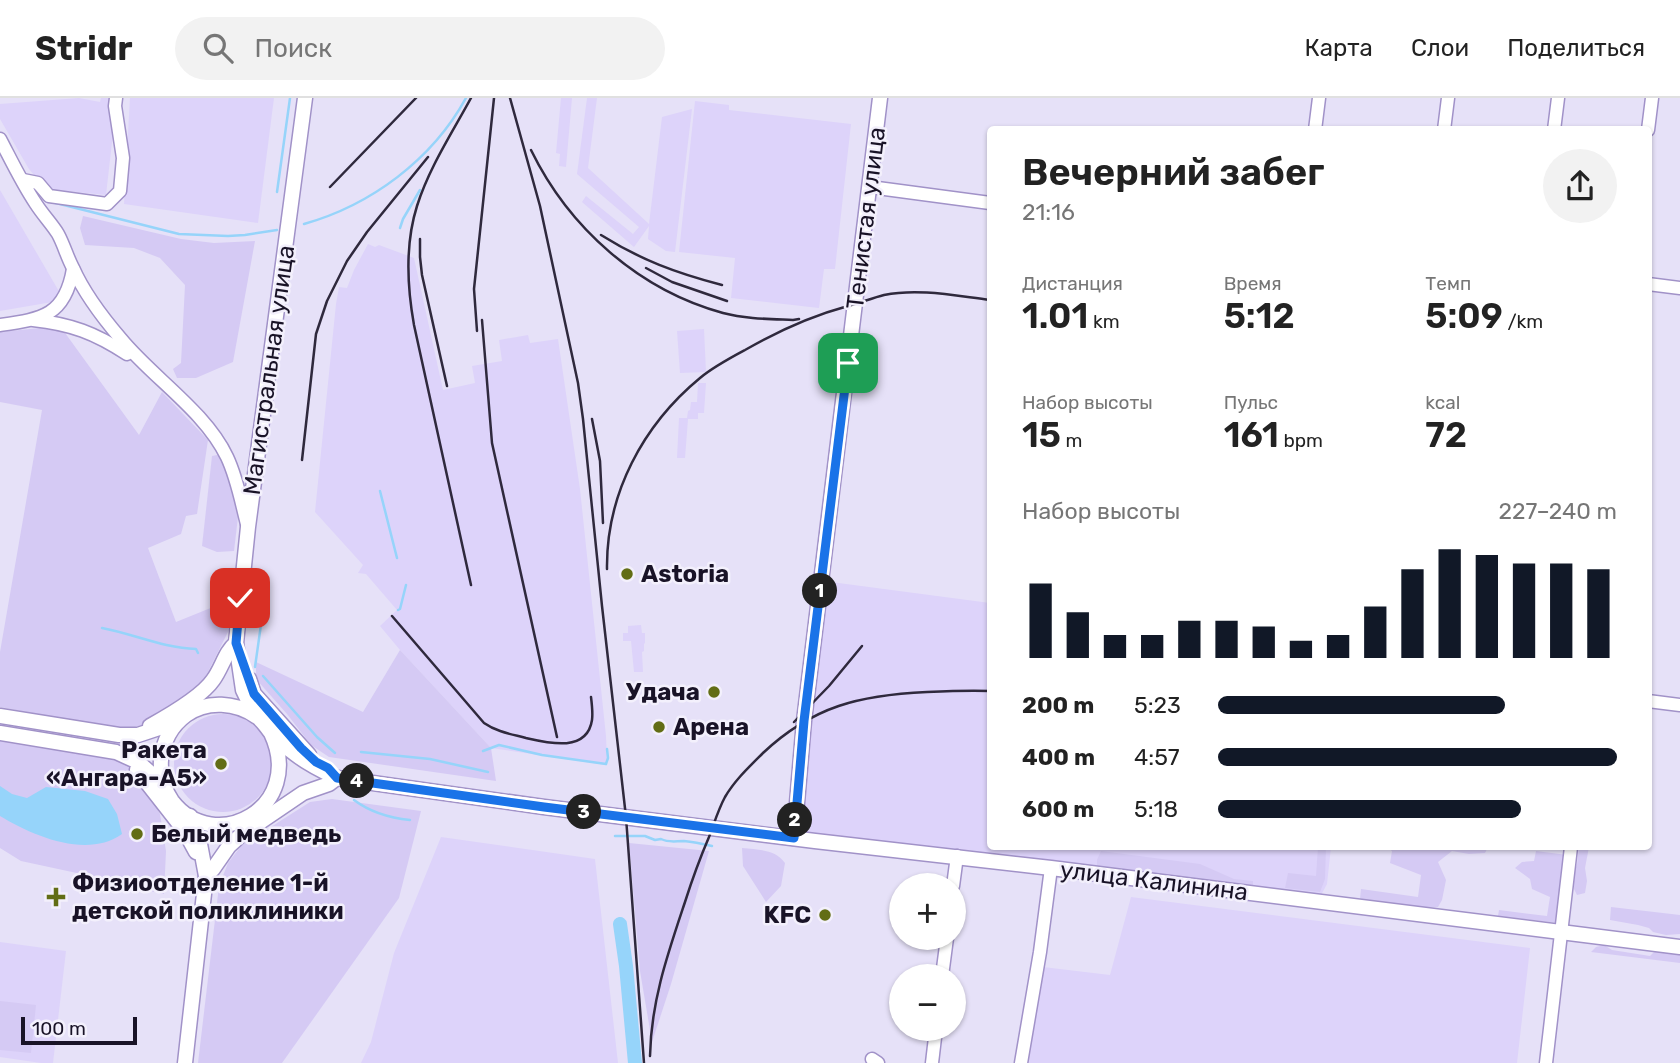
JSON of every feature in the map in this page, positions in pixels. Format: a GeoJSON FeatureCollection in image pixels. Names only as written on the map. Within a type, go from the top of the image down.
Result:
{"type":"FeatureCollection","features":[{"type":"Feature","properties":{"kind":"main road","name":"Магистральная улица"},"geometry":{"type":"LineString","coordinates":[[236,643],[247,527],[304,98]]}},
{"type":"Feature","properties":{"kind":"main road","name":"Тенистая улица"},"geometry":{"type":"LineString","coordinates":[[794,838],[804,721],[880,98]]}},
{"type":"Feature","properties":{"kind":"main road"},"geometry":{"type":"LineString","coordinates":[[204,707],[215,690],[236,643]]}},
{"type":"Feature","properties":{"kind":"main road"},"geometry":{"type":"LineString","coordinates":[[236,643],[243,690],[256,716],[271,733],[304,761],[337,778]]}},
{"type":"Feature","properties":{"kind":"main road"},"geometry":{"type":"LineString","coordinates":[[119,736],[153,725],[199,695],[212,682],[231,647],[236,643]]}},
{"type":"Feature","properties":{"kind":"main road"},"geometry":{"type":"LineString","coordinates":[[236,643],[254,694],[301,748],[337,778]]}},
{"type":"Feature","properties":{"kind":"main road"},"geometry":{"type":"LineString","coordinates":[[163,784],[160,768],[162,751],[178,722],[190,713],[204,707],[222,705],[239,708],[256,716]]}},
{"type":"Feature","properties":{"kind":"main road"},"geometry":{"type":"LineString","coordinates":[[0,716],[119,736],[138,735],[178,722]]}},
{"type":"Feature","properties":{"kind":"main road"},"geometry":{"type":"LineString","coordinates":[[0,733],[116,752],[138,762],[163,784],[174,802],[190,816],[220,825],[253,815],[273,793],[280,769],[279,756],[271,733]]}},
{"type":"Feature","properties":{"kind":"main road"},"geometry":{"type":"LineString","coordinates":[[116,752],[139,771],[184,830],[206,876]]}},
{"type":"Feature","properties":{"kind":"main road","name":"улица Калинина"},"geometry":{"type":"LineString","coordinates":[[337,778],[867,848],[957,856],[1680,947]]}},
{"type":"Feature","properties":{"kind":"main road"},"geometry":{"type":"LineString","coordinates":[[266,803],[310,784],[337,778]]}},
{"type":"Feature","properties":{"kind":"main road"},"geometry":{"type":"LineString","coordinates":[[206,876],[241,835],[303,793],[329,784],[337,778]]}},
{"type":"Feature","properties":{"kind":"main road"},"geometry":{"type":"LineString","coordinates":[[190,816],[200,844],[206,876]]}},
{"type":"Feature","properties":{"kind":"main road"},"geometry":{"type":"LineString","coordinates":[[185,1063],[206,876],[219,844],[236,822]]}},
{"type":"Feature","properties":{"kind":"street"},"geometry":{"type":"LineString","coordinates":[[23,180],[38,183],[49,196],[107,204],[120,191],[122,158],[116,98]]}},
{"type":"Feature","properties":{"kind":"street"},"geometry":{"type":"LineString","coordinates":[[1316,126],[1319,98]]}},
{"type":"Feature","properties":{"kind":"street"},"geometry":{"type":"LineString","coordinates":[[1444,126],[1448,98]]}},
{"type":"Feature","properties":{"kind":"street"},"geometry":{"type":"LineString","coordinates":[[1554,126],[1558,98]]}},
{"type":"Feature","properties":{"kind":"street"},"geometry":{"type":"LineString","coordinates":[[1648,126],[1652,98]]}},
{"type":"Feature","properties":{"kind":"street"},"geometry":{"type":"LineString","coordinates":[[0,139],[13,166],[56,232],[73,269],[95,304],[121,339],[214,436],[236,482],[247,527]]}},
{"type":"Feature","properties":{"kind":"street"},"geometry":{"type":"LineString","coordinates":[[870,187],[987,203]]}},
{"type":"Feature","properties":{"kind":"street"},"geometry":{"type":"LineString","coordinates":[[33,320],[59,305],[66,296],[73,269]]}},
{"type":"Feature","properties":{"kind":"street"},"geometry":{"type":"LineString","coordinates":[[1652,284],[1680,288]]}},
{"type":"Feature","properties":{"kind":"street"},"geometry":{"type":"LineString","coordinates":[[0,325],[33,320],[60,323],[112,344],[144,364]]}},
{"type":"Feature","properties":{"kind":"street"},"geometry":{"type":"LineString","coordinates":[[1652,702],[1680,705]]}},
{"type":"Feature","properties":{"kind":"street"},"geometry":{"type":"LineString","coordinates":[[1546,1063],[1571,850]]}},
{"type":"Feature","properties":{"kind":"street"},"geometry":{"type":"LineString","coordinates":[[955,873],[957,856]]}},
{"type":"Feature","properties":{"kind":"street"},"geometry":{"type":"LineString","coordinates":[[1021,1063],[1051,868]]}},
{"type":"Feature","properties":{"kind":"street"},"geometry":{"type":"LineString","coordinates":[[932,1063],[935,1041]]}},
{"type":"Feature","properties":{"kind":"shaded area"},"geometry":{"type":"Polygon","coordinates":[[[79,98],[100,102],[101,98],[110,98],[115,116],[106,195],[46,189],[29,169],[0,119],[0,104],[79,98]]]}},
{"type":"Feature","properties":{"kind":"shaded area"},"geometry":{"type":"Polygon","coordinates":[[[130,98],[274,98],[258,223],[124,204],[130,98]]]}},
{"type":"Feature","properties":{"kind":"shaded area"},"geometry":{"type":"Polygon","coordinates":[[[561,98],[572,98],[566,167],[559,166],[560,154],[556,153],[561,98]]]}},
{"type":"Feature","properties":{"kind":"shaded area"},"geometry":{"type":"Polygon","coordinates":[[[587,98],[597,98],[588,168],[649,224],[662,117],[692,109],[675,252],[666,251],[648,239],[649,226],[634,247],[582,202],[586,196],[633,234],[639,227],[577,174],[587,98]]]}},
{"type":"Feature","properties":{"kind":"shaded area"},"geometry":{"type":"Polygon","coordinates":[[[695,101],[729,105],[729,110],[851,124],[835,269],[824,269],[819,308],[731,298],[735,258],[679,252],[695,101]]]}},
{"type":"Feature","properties":{"kind":"shaded area"},"geometry":{"type":"Polygon","coordinates":[[[0,190],[64,300],[0,311],[0,190]]]}},
{"type":"Feature","properties":{"kind":"shaded area"},"geometry":{"type":"Polygon","coordinates":[[[83,216],[181,239],[214,243],[255,241],[233,362],[196,378],[177,378],[173,369],[181,363],[185,285],[160,258],[134,248],[85,245],[80,228],[83,216]]]}},
{"type":"Feature","properties":{"kind":"shaded area"},"geometry":{"type":"Polygon","coordinates":[[[368,244],[375,247],[379,245],[414,258],[443,390],[475,383],[472,366],[502,361],[499,340],[528,335],[530,343],[558,339],[580,489],[606,736],[606,765],[491,748],[380,626],[397,610],[366,574],[358,573],[363,565],[315,512],[339,287],[347,288],[368,244]]]}},
{"type":"Feature","properties":{"kind":"shaded area"},"geometry":{"type":"Polygon","coordinates":[[[60,326],[139,435],[162,392],[208,440],[197,514],[186,516],[181,534],[148,548],[176,622],[218,605],[231,575],[230,628],[200,688],[146,724],[131,728],[102,726],[0,707],[0,652],[42,410],[0,402],[0,332],[60,326]]]}},
{"type":"Feature","properties":{"kind":"shaded area"},"geometry":{"type":"Polygon","coordinates":[[[704,329],[706,372],[680,373],[677,331],[704,329]]]}},
{"type":"Feature","properties":{"kind":"shaded area"},"geometry":{"type":"Polygon","coordinates":[[[698,383],[706,383],[704,413],[698,413],[698,419],[688,419],[685,458],[677,458],[679,418],[687,418],[691,402],[697,402],[698,383]]]}},
{"type":"Feature","properties":{"kind":"shaded area"},"geometry":{"type":"Polygon","coordinates":[[[212,456],[223,456],[234,486],[238,517],[234,551],[217,552],[202,546],[212,456]]]}},
{"type":"Feature","properties":{"kind":"shaded area"},"geometry":{"type":"Polygon","coordinates":[[[831,582],[987,603],[987,850],[1331,850],[1327,884],[1320,897],[802,832],[796,823],[825,585],[831,582]]]}},
{"type":"Feature","properties":{"kind":"shaded area"},"geometry":{"type":"Polygon","coordinates":[[[641,625],[642,633],[645,633],[643,672],[634,672],[631,641],[623,641],[623,633],[628,633],[628,626],[641,625]]]}},
{"type":"Feature","properties":{"kind":"shaded area"},"geometry":{"type":"Polygon","coordinates":[[[400,650],[491,748],[496,781],[329,757],[311,745],[256,679],[256,662],[363,712],[400,650]]]}},
{"type":"Feature","properties":{"kind":"shaded area"},"geometry":{"type":"Polygon","coordinates":[[[223,714],[242,718],[258,728],[268,744],[272,763],[268,782],[258,798],[242,808],[223,812],[204,808],[188,798],[178,782],[174,763],[178,744],[188,728],[204,718],[223,714]]]}},
{"type":"Feature","properties":{"kind":"shaded area"},"geometry":{"type":"Polygon","coordinates":[[[0,740],[111,757],[127,765],[146,789],[160,814],[166,851],[164,894],[21,861],[0,848],[0,740]]]}},
{"type":"Feature","properties":{"kind":"shaded area"},"geometry":{"type":"Polygon","coordinates":[[[332,799],[421,811],[399,898],[282,1063],[198,1063],[219,886],[228,863],[241,846],[310,802],[332,799]]]}},
{"type":"Feature","properties":{"kind":"shaded area"},"geometry":{"type":"Polygon","coordinates":[[[441,837],[595,859],[618,1063],[361,1063],[371,1042],[394,953],[441,837]]]}},
{"type":"Feature","properties":{"kind":"shaded area"},"geometry":{"type":"Polygon","coordinates":[[[629,843],[709,851],[652,1042],[640,971],[629,843]]]}},
{"type":"Feature","properties":{"kind":"shaded area"},"geometry":{"type":"Polygon","coordinates":[[[742,848],[771,853],[785,863],[781,886],[766,902],[743,866],[742,848]]]}},
{"type":"Feature","properties":{"kind":"shaded area"},"geometry":{"type":"Polygon","coordinates":[[[1318,850],[1326,850],[1325,879],[1320,892],[1285,888],[1288,873],[1316,876],[1318,850]]]}},
{"type":"Feature","properties":{"kind":"shaded area"},"geometry":{"type":"Polygon","coordinates":[[[1486,850],[1485,853],[1469,854],[1452,851],[1438,862],[1446,880],[1438,907],[1424,908],[1360,899],[1361,889],[1418,897],[1421,875],[1390,863],[1392,851],[1486,850]]]}},
{"type":"Feature","properties":{"kind":"shaded area"},"geometry":{"type":"Polygon","coordinates":[[[1579,850],[1588,850],[1585,893],[1577,895],[1571,883],[1579,850]]]}},
{"type":"Feature","properties":{"kind":"shaded area"},"geometry":{"type":"Polygon","coordinates":[[[1101,851],[1200,864],[1234,879],[1253,881],[1253,890],[1097,867],[1101,851]]]}},
{"type":"Feature","properties":{"kind":"shaded area"},"geometry":{"type":"Polygon","coordinates":[[[1536,851],[1567,855],[1559,923],[1498,916],[1499,910],[1547,916],[1550,897],[1532,889],[1530,879],[1515,868],[1522,862],[1534,861],[1536,851]]]}},
{"type":"Feature","properties":{"kind":"shaded area"},"geometry":{"type":"Polygon","coordinates":[[[1131,897],[1530,948],[1517,1063],[1027,1063],[1043,967],[1110,975],[1131,897]]]}},
{"type":"Feature","properties":{"kind":"shaded area"},"geometry":{"type":"Polygon","coordinates":[[[1611,907],[1680,915],[1680,934],[1666,935],[1638,925],[1610,920],[1611,907]]]}},
{"type":"Feature","properties":{"kind":"shaded area"},"geometry":{"type":"Polygon","coordinates":[[[0,942],[66,951],[53,1063],[0,1057],[0,942]]]}},
{"type":"Feature","properties":{"kind":"shaded area"},"geometry":{"type":"Polygon","coordinates":[[[1604,945],[1612,950],[1650,956],[1656,950],[1680,953],[1680,963],[1591,952],[1604,945]]]}},
{"type":"Feature","properties":{"kind":"shaded area"},"geometry":{"type":"Polygon","coordinates":[[[0,1001],[36,1005],[31,1053],[0,1050],[0,1001]]]}},
{"type":"Feature","properties":{"kind":"water"},"geometry":{"type":"Polygon","coordinates":[[[0,786],[12,794],[27,798],[46,787],[85,791],[108,799],[117,814],[122,834],[93,845],[77,845],[28,831],[0,816],[0,786]]]}},
{"type":"Feature","properties":{"kind":"waterway"},"geometry":{"type":"LineString","coordinates":[[277,192],[290,98]]}},
{"type":"Feature","properties":{"kind":"waterway"},"geometry":{"type":"LineString","coordinates":[[304,224],[353,205],[397,177],[436,141],[466,98]]}},
{"type":"Feature","properties":{"kind":"waterway"},"geometry":{"type":"LineString","coordinates":[[400,228],[420,190]]}},
{"type":"Feature","properties":{"kind":"waterway"},"geometry":{"type":"LineString","coordinates":[[48,201],[179,234],[228,236],[277,230]]}},
{"type":"Feature","properties":{"kind":"waterway"},"geometry":{"type":"LineString","coordinates":[[380,491],[397,558]]}},
{"type":"Feature","properties":{"kind":"waterway"},"geometry":{"type":"LineString","coordinates":[[255,667],[267,582]]}},
{"type":"Feature","properties":{"kind":"waterway"},"geometry":{"type":"LineString","coordinates":[[398,610],[406,585]]}},
{"type":"Feature","properties":{"kind":"waterway"},"geometry":{"type":"LineString","coordinates":[[102,628],[172,646],[196,649],[198,653]]}},
{"type":"Feature","properties":{"kind":"waterway"},"geometry":{"type":"LineString","coordinates":[[263,676],[317,737],[335,753]]}},
{"type":"Feature","properties":{"kind":"waterway"},"geometry":{"type":"LineString","coordinates":[[483,751],[499,745],[542,755],[606,764],[607,749]]}},
{"type":"Feature","properties":{"kind":"waterway"},"geometry":{"type":"LineString","coordinates":[[361,752],[430,759],[488,772]]}},
{"type":"Feature","properties":{"kind":"waterway"},"geometry":{"type":"LineString","coordinates":[[354,800],[380,814],[410,820]]}},
{"type":"Feature","properties":{"kind":"waterway"},"geometry":{"type":"LineString","coordinates":[[615,836],[645,836],[655,840],[712,846]]}},
{"type":"Feature","properties":{"kind":"waterway"},"geometry":{"type":"LineString","coordinates":[[620,924],[635,1063]]}},
{"type":"Feature","properties":{"kind":"railway"},"geometry":{"type":"LineString","coordinates":[[330,187],[416,98]]}},
{"type":"Feature","properties":{"kind":"railway"},"geometry":{"type":"LineString","coordinates":[[471,98],[441,151],[422,192],[410,235],[408,265],[414,325],[471,585]]}},
{"type":"Feature","properties":{"kind":"railway"},"geometry":{"type":"LineString","coordinates":[[477,331],[474,289],[494,98]]}},
{"type":"Feature","properties":{"kind":"railway"},"geometry":{"type":"LineString","coordinates":[[510,98],[540,206],[578,383],[583,419],[626,817],[644,1063]]}},
{"type":"Feature","properties":{"kind":"railway"},"geometry":{"type":"LineString","coordinates":[[531,150],[565,205],[586,230],[635,272],[692,303],[723,313],[758,318],[799,319]]}},
{"type":"Feature","properties":{"kind":"railway"},"geometry":{"type":"LineString","coordinates":[[302,460],[316,334],[327,301],[347,261],[367,232],[428,157]]}},
{"type":"Feature","properties":{"kind":"railway"},"geometry":{"type":"LineString","coordinates":[[601,235],[659,265],[722,285]]}},
{"type":"Feature","properties":{"kind":"railway"},"geometry":{"type":"LineString","coordinates":[[420,239],[422,275],[447,386]]}},
{"type":"Feature","properties":{"kind":"railway"},"geometry":{"type":"LineString","coordinates":[[646,268],[672,282],[727,301]]}},
{"type":"Feature","properties":{"kind":"railway"},"geometry":{"type":"LineString","coordinates":[[607,569],[613,514],[632,463],[661,417],[710,370],[795,325],[821,314],[884,295],[924,292],[987,300]]}},
{"type":"Feature","properties":{"kind":"railway"},"geometry":{"type":"LineString","coordinates":[[482,320],[492,443],[557,737]]}},
{"type":"Feature","properties":{"kind":"railway"},"geometry":{"type":"LineString","coordinates":[[592,419],[600,461],[603,523]]}},
{"type":"Feature","properties":{"kind":"railway"},"geometry":{"type":"LineString","coordinates":[[392,616],[484,723],[494,729],[545,742],[575,742],[589,730],[592,717],[591,697]]}},
{"type":"Feature","properties":{"kind":"railway"},"geometry":{"type":"LineString","coordinates":[[794,722],[862,646]]}},
{"type":"Feature","properties":{"kind":"railway"},"geometry":{"type":"LineString","coordinates":[[650,1056],[657,997],[679,921],[720,807],[742,774],[763,753],[800,724],[839,706],[880,696],[987,691]]}},
{"type":"Feature","properties":{"kind":"place","name":"Astoria"},"geometry":{"type":"Point","coordinates":[627,574]}},
{"type":"Feature","properties":{"kind":"place","name":"Удача"},"geometry":{"type":"Point","coordinates":[714,692]}},
{"type":"Feature","properties":{"kind":"place","name":"Арена"},"geometry":{"type":"Point","coordinates":[659,727]}},
{"type":"Feature","properties":{"kind":"place","name":"Ракета «Ангара-А5»"},"geometry":{"type":"Point","coordinates":[221,764]}},
{"type":"Feature","properties":{"kind":"place","name":"Белый медведь"},"geometry":{"type":"Point","coordinates":[137,834]}},
{"type":"Feature","properties":{"kind":"place","name":"Физиоотделение 1-й детской поликлиники"},"geometry":{"type":"Point","coordinates":[56,897]}},
{"type":"Feature","properties":{"kind":"place","name":"KFC"},"geometry":{"type":"Point","coordinates":[825,915]}},
{"type":"Feature","properties":{"kind":"route"},"geometry":{"type":"LineString","coordinates":[[240,598],[236,643],[254,694],[301,748],[337,778],[794,838],[804,721],[848,363]]}}]}
